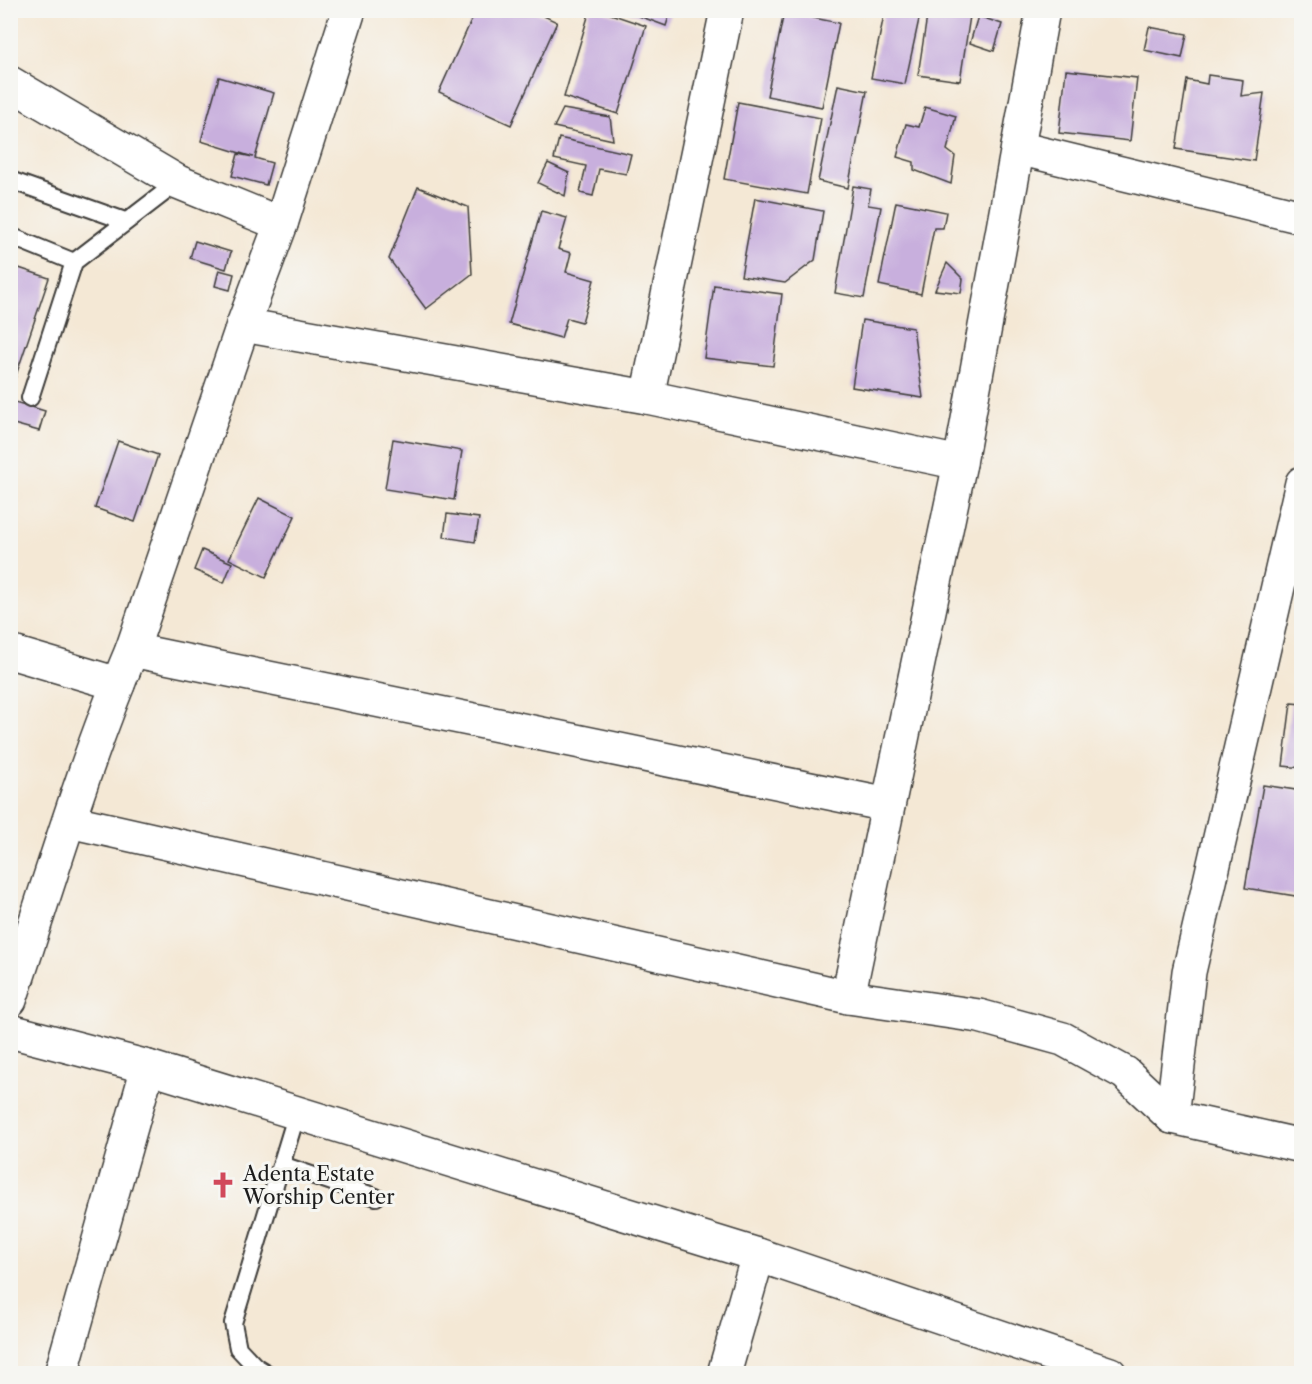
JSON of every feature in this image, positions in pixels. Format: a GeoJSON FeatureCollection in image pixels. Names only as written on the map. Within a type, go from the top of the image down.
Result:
{"type":"FeatureCollection","features":[{"type":"Feature","properties":{"kind":"street"},"geometry":{"type":"LineString","coordinates":[[10,1000],[69,822],[132,650],[243,325],[281,224],[349,10]]}},
{"type":"Feature","properties":{"kind":"street"},"geometry":{"type":"LineString","coordinates":[[647,397],[727,10]]}},
{"type":"Feature","properties":{"kind":"street"},"geometry":{"type":"LineString","coordinates":[[848,997],[960,463],[1043,10]]}},
{"type":"Feature","properties":{"kind":"street"},"geometry":{"type":"LineString","coordinates":[[10,83],[178,182],[281,224]]}},
{"type":"Feature","properties":{"kind":"street"},"geometry":{"type":"LineString","coordinates":[[1018,148],[1302,217]]}},
{"type":"Feature","properties":{"kind":"street"},"geometry":{"type":"LineString","coordinates":[[243,325],[647,397],[960,463]]}},
{"type":"Feature","properties":{"kind":"street"},"geometry":{"type":"LineString","coordinates":[[1172,1117],[1189,972],[1302,483]]}},
{"type":"Feature","properties":{"kind":"street"},"geometry":{"type":"LineString","coordinates":[[132,650],[888,805]]}},
{"type":"Feature","properties":{"kind":"street"},"geometry":{"type":"LineString","coordinates":[[10,652],[118,684]]}},
{"type":"Feature","properties":{"kind":"street"},"geometry":{"type":"LineString","coordinates":[[69,822],[848,997],[979,1016],[1063,1039],[1125,1072],[1172,1117],[1302,1146]]}},
{"type":"Feature","properties":{"kind":"street"},"geometry":{"type":"LineString","coordinates":[[10,1031],[148,1067],[758,1255],[1110,1374]]}},
{"type":"Feature","properties":{"kind":"street"},"geometry":{"type":"LineString","coordinates":[[61,1374],[148,1067]]}},
{"type":"Feature","properties":{"kind":"street"},"geometry":{"type":"LineString","coordinates":[[724,1374],[758,1255]]}},
{"type":"Feature","properties":{"kind":"lane"},"geometry":{"type":"LineString","coordinates":[[10,180],[125,221]]}},
{"type":"Feature","properties":{"kind":"lane"},"geometry":{"type":"LineString","coordinates":[[30,398],[74,262],[178,182]]}},
{"type":"Feature","properties":{"kind":"lane"},"geometry":{"type":"LineString","coordinates":[[10,236],[74,262]]}},
{"type":"Feature","properties":{"kind":"lane"},"geometry":{"type":"LineString","coordinates":[[268,1374],[255,1366],[238,1348],[233,1323],[297,1113]]}},
{"type":"Feature","properties":{"kind":"lane"},"geometry":{"type":"LineString","coordinates":[[282,1165],[376,1197]]}},
{"type":"Feature","properties":{"kind":"building"},"geometry":{"type":"Polygon","coordinates":[[[476,10],[531,10],[557,22],[511,125],[439,92],[476,10]]]}},
{"type":"Feature","properties":{"kind":"building"},"geometry":{"type":"Polygon","coordinates":[[[590,10],[599,10],[646,26],[618,114],[564,97],[590,10]]]}},
{"type":"Feature","properties":{"kind":"building"},"geometry":{"type":"Polygon","coordinates":[[[623,10],[671,10],[666,26],[623,10]]]}},
{"type":"Feature","properties":{"kind":"building"},"geometry":{"type":"Polygon","coordinates":[[[885,10],[921,10],[905,84],[871,78],[885,10]]]}},
{"type":"Feature","properties":{"kind":"building"},"geometry":{"type":"Polygon","coordinates":[[[928,10],[970,16],[960,81],[918,75],[928,10]]]}},
{"type":"Feature","properties":{"kind":"building"},"geometry":{"type":"Polygon","coordinates":[[[784,12],[839,23],[822,107],[767,96],[784,12]]]}},
{"type":"Feature","properties":{"kind":"building"},"geometry":{"type":"Polygon","coordinates":[[[978,16],[1002,24],[994,51],[970,43],[978,16]]]}},
{"type":"Feature","properties":{"kind":"building"},"geometry":{"type":"Polygon","coordinates":[[[1149,27],[1187,34],[1182,58],[1144,50],[1149,27]]]}},
{"type":"Feature","properties":{"kind":"building"},"geometry":{"type":"Polygon","coordinates":[[[1066,70],[1137,78],[1130,141],[1059,133],[1066,70]]]}},
{"type":"Feature","properties":{"kind":"building"},"geometry":{"type":"Polygon","coordinates":[[[1208,75],[1243,80],[1241,96],[1264,93],[1254,161],[1176,149],[1187,80],[1207,84],[1208,75]]]}},
{"type":"Feature","properties":{"kind":"building"},"geometry":{"type":"Polygon","coordinates":[[[219,77],[274,93],[255,158],[272,163],[266,185],[232,176],[238,154],[253,157],[201,141],[219,77]]]}},
{"type":"Feature","properties":{"kind":"building"},"geometry":{"type":"Polygon","coordinates":[[[838,85],[867,91],[848,188],[818,181],[838,85]]]}},
{"type":"Feature","properties":{"kind":"building"},"geometry":{"type":"Polygon","coordinates":[[[738,102],[821,118],[807,194],[724,179],[738,102]]]}},
{"type":"Feature","properties":{"kind":"building"},"geometry":{"type":"Polygon","coordinates":[[[925,107],[956,116],[947,150],[955,156],[951,184],[914,170],[914,162],[897,157],[906,124],[919,127],[925,107]]]}},
{"type":"Feature","properties":{"kind":"building"},"geometry":{"type":"Polygon","coordinates":[[[563,109],[610,117],[613,140],[554,127],[563,109]]]}},
{"type":"Feature","properties":{"kind":"building"},"geometry":{"type":"Polygon","coordinates":[[[559,138],[631,154],[626,174],[599,169],[593,196],[580,193],[586,166],[554,159],[559,138]]]}},
{"type":"Feature","properties":{"kind":"building"},"geometry":{"type":"Polygon","coordinates":[[[548,163],[569,173],[565,196],[538,183],[548,163]]]}},
{"type":"Feature","properties":{"kind":"building"},"geometry":{"type":"Polygon","coordinates":[[[853,186],[871,189],[868,205],[881,207],[864,298],[835,293],[853,186]]]}},
{"type":"Feature","properties":{"kind":"building"},"geometry":{"type":"Polygon","coordinates":[[[418,187],[468,207],[472,274],[426,309],[389,259],[418,187]]]}},
{"type":"Feature","properties":{"kind":"building"},"geometry":{"type":"Polygon","coordinates":[[[755,198],[823,211],[815,260],[785,283],[741,276],[755,198]]]}},
{"type":"Feature","properties":{"kind":"building"},"geometry":{"type":"Polygon","coordinates":[[[896,202],[946,212],[943,228],[934,228],[921,294],[879,285],[896,202]]]}},
{"type":"Feature","properties":{"kind":"building"},"geometry":{"type":"Polygon","coordinates":[[[541,211],[567,218],[558,249],[571,253],[566,272],[594,280],[582,322],[567,318],[561,338],[509,324],[541,211]]]}},
{"type":"Feature","properties":{"kind":"building"},"geometry":{"type":"Polygon","coordinates":[[[195,241],[231,252],[226,269],[190,258],[195,241]]]}},
{"type":"Feature","properties":{"kind":"building"},"geometry":{"type":"Polygon","coordinates":[[[947,263],[963,279],[961,293],[935,290],[947,263]]]}},
{"type":"Feature","properties":{"kind":"building"},"geometry":{"type":"Polygon","coordinates":[[[10,265],[49,278],[11,390],[10,390],[10,265]]]}},
{"type":"Feature","properties":{"kind":"building"},"geometry":{"type":"Polygon","coordinates":[[[219,270],[234,274],[230,290],[215,286],[219,270]]]}},
{"type":"Feature","properties":{"kind":"building"},"geometry":{"type":"Polygon","coordinates":[[[714,285],[782,294],[773,366],[704,358],[714,285]]]}},
{"type":"Feature","properties":{"kind":"building"},"geometry":{"type":"Polygon","coordinates":[[[862,320],[913,328],[923,398],[852,387],[862,320]]]}},
{"type":"Feature","properties":{"kind":"building"},"geometry":{"type":"Polygon","coordinates":[[[15,402],[45,411],[39,431],[10,423],[10,415],[15,402]]]}},
{"type":"Feature","properties":{"kind":"building"},"geometry":{"type":"Polygon","coordinates":[[[393,439],[462,451],[454,500],[385,489],[393,439]]]}},
{"type":"Feature","properties":{"kind":"building"},"geometry":{"type":"Polygon","coordinates":[[[118,441],[158,455],[135,522],[95,508],[118,441]]]}},
{"type":"Feature","properties":{"kind":"building"},"geometry":{"type":"Polygon","coordinates":[[[259,498],[295,516],[266,577],[229,559],[259,498]]]}},
{"type":"Feature","properties":{"kind":"building"},"geometry":{"type":"Polygon","coordinates":[[[447,514],[479,518],[475,542],[444,537],[447,514]]]}},
{"type":"Feature","properties":{"kind":"building"},"geometry":{"type":"Polygon","coordinates":[[[202,550],[232,563],[224,583],[194,570],[202,550]]]}},
{"type":"Feature","properties":{"kind":"building"},"geometry":{"type":"Polygon","coordinates":[[[1291,703],[1302,704],[1302,768],[1283,766],[1291,703]]]}},
{"type":"Feature","properties":{"kind":"building"},"geometry":{"type":"Polygon","coordinates":[[[1263,785],[1302,791],[1302,897],[1245,888],[1263,785]]]}},
{"type":"Feature","properties":{"kind":"place","name":"Adenta Estate Worship Center"},"geometry":{"type":"Point","coordinates":[223,1185]}}]}
